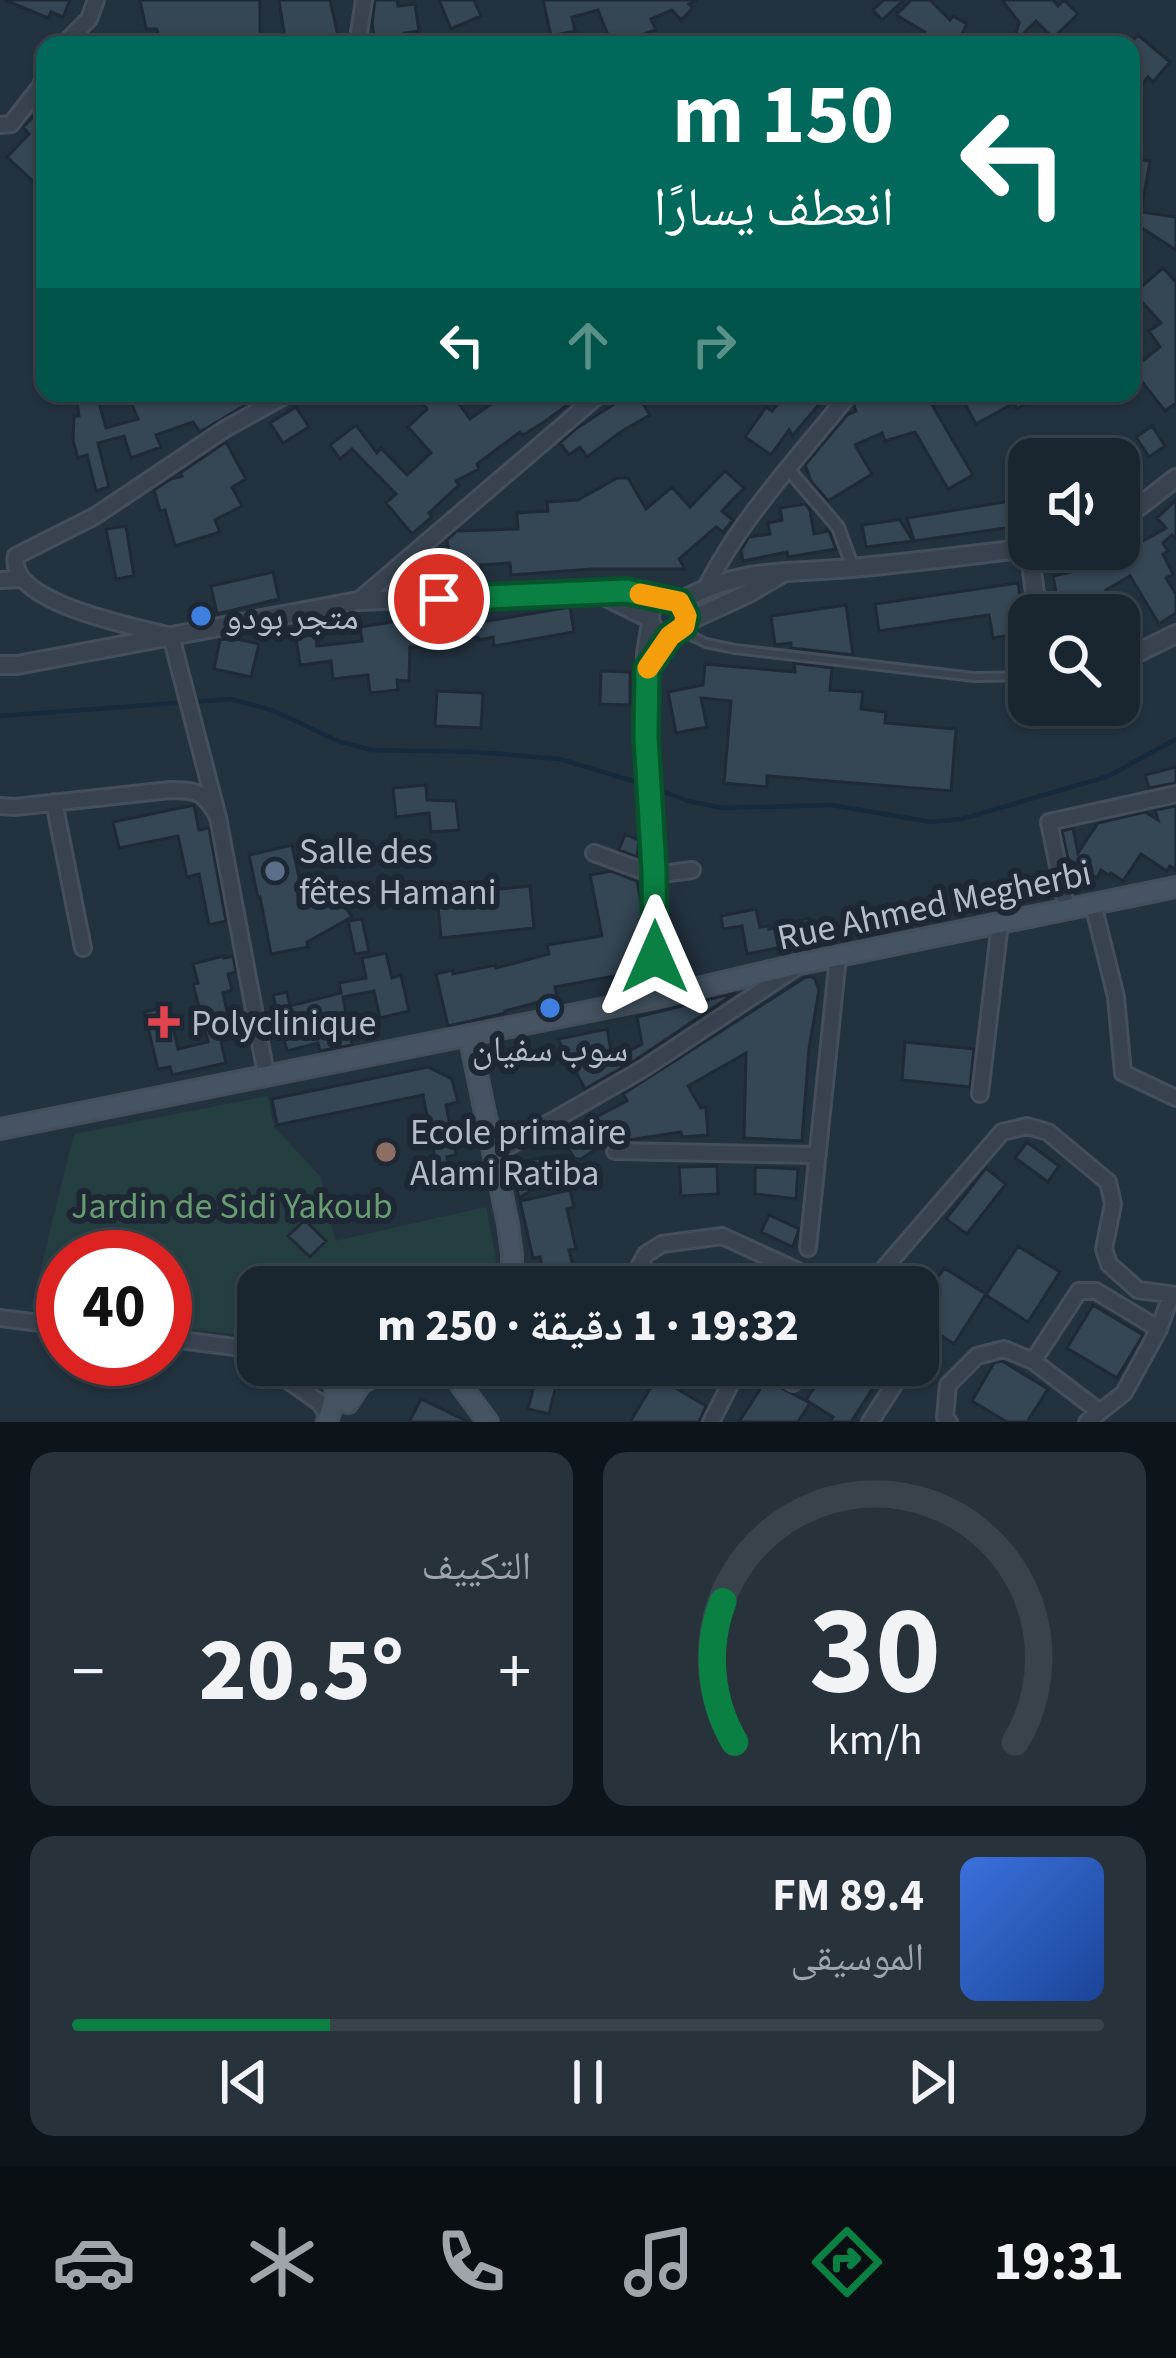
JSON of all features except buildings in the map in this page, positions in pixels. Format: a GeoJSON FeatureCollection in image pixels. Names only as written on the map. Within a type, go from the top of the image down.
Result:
{"type":"FeatureCollection","features":[{"type":"Feature","properties":{"kind":"main road","name":"Rue Ahmed Megherbi"},"geometry":{"type":"LineString","coordinates":[[0,1129],[655,998],[1176,887]]}},
{"type":"Feature","properties":{"kind":"main road"},"geometry":{"type":"LineString","coordinates":[[476,1071],[480,1047],[502,1028]]}},
{"type":"Feature","properties":{"kind":"main road"},"geometry":{"type":"LineString","coordinates":[[469,1034],[512,1266]]}},
{"type":"Feature","properties":{"kind":"main road"},"geometry":{"type":"LineString","coordinates":[[441,1040],[461,1049],[476,1071]]}},
{"type":"Feature","properties":{"kind":"main road"},"geometry":{"type":"LineString","coordinates":[[331,1420],[336,1386]]}},
{"type":"Feature","properties":{"kind":"main road"},"geometry":{"type":"LineString","coordinates":[[348,1403],[356,1386]]}},
{"type":"Feature","properties":{"kind":"main road"},"geometry":{"type":"LineString","coordinates":[[331,1420],[373,1386]]}},
{"type":"Feature","properties":{"kind":"main road"},"geometry":{"type":"LineString","coordinates":[[461,1386],[488,1422]]}},
{"type":"Feature","properties":{"kind":"street"},"geometry":{"type":"LineString","coordinates":[[72,36],[89,19],[96,0]]}},
{"type":"Feature","properties":{"kind":"street"},"geometry":{"type":"LineString","coordinates":[[358,36],[364,0]]}},
{"type":"Feature","properties":{"kind":"street"},"geometry":{"type":"LineString","coordinates":[[0,125],[11,124],[36,89]]}},
{"type":"Feature","properties":{"kind":"street"},"geometry":{"type":"LineString","coordinates":[[21,579],[14,565],[16,556],[95,516],[274,402]]}},
{"type":"Feature","properties":{"kind":"street"},"geometry":{"type":"LineString","coordinates":[[358,602],[591,402]]}},
{"type":"Feature","properties":{"kind":"street"},"geometry":{"type":"LineString","coordinates":[[707,586],[740,532],[843,402]]}},
{"type":"Feature","properties":{"kind":"street"},"geometry":{"type":"LineString","coordinates":[[789,470],[838,527],[853,568]]}},
{"type":"Feature","properties":{"kind":"street"},"geometry":{"type":"LineString","coordinates":[[1140,505],[1176,478]]}},
{"type":"Feature","properties":{"kind":"street"},"geometry":{"type":"LineString","coordinates":[[655,998],[646,737],[650,620],[656,603],[765,571],[853,568],[1008,551]]}},
{"type":"Feature","properties":{"kind":"street"},"geometry":{"type":"LineString","coordinates":[[600,594],[650,620],[658,633],[679,629],[784,572]]}},
{"type":"Feature","properties":{"kind":"street"},"geometry":{"type":"LineString","coordinates":[[0,580],[21,579],[81,614],[171,636]]}},
{"type":"Feature","properties":{"kind":"street"},"geometry":{"type":"LineString","coordinates":[[0,665],[358,602],[626,591],[672,601],[685,611],[679,629],[647,669]]}},
{"type":"Feature","properties":{"kind":"street"},"geometry":{"type":"LineString","coordinates":[[1140,652],[1176,634]]}},
{"type":"Feature","properties":{"kind":"street"},"geometry":{"type":"LineString","coordinates":[[171,636],[218,817],[266,1074]]}},
{"type":"Feature","properties":{"kind":"street"},"geometry":{"type":"LineString","coordinates":[[0,806],[194,790],[208,800],[218,817]]}},
{"type":"Feature","properties":{"kind":"street"},"geometry":{"type":"LineString","coordinates":[[1067,910],[1048,822],[1176,794]]}},
{"type":"Feature","properties":{"kind":"street"},"geometry":{"type":"LineString","coordinates":[[54,802],[83,948]]}},
{"type":"Feature","properties":{"kind":"street"},"geometry":{"type":"LineString","coordinates":[[594,853],[654,872],[692,870]]}},
{"type":"Feature","properties":{"kind":"street"},"geometry":{"type":"LineString","coordinates":[[1093,904],[1116,997],[1124,1073],[1176,1098]]}},
{"type":"Feature","properties":{"kind":"street"},"geometry":{"type":"LineString","coordinates":[[980,1094],[1000,923]]}},
{"type":"Feature","properties":{"kind":"street"},"geometry":{"type":"LineString","coordinates":[[808,1248],[838,957]]}},
{"type":"Feature","properties":{"kind":"street"},"geometry":{"type":"LineString","coordinates":[[493,1155],[643,1070],[800,964]]}},
{"type":"Feature","properties":{"kind":"street"},"geometry":{"type":"LineString","coordinates":[[886,1266],[1002,1132],[1027,1126],[1048,1132],[1108,1182],[1113,1204],[1104,1249],[1109,1264],[1138,1290],[1174,1295],[1124,1393],[1094,1417],[1033,1361],[1004,1349],[977,1356],[948,1385],[945,1417],[949,1422]]}},
{"type":"Feature","properties":{"kind":"street"},"geometry":{"type":"LineString","coordinates":[[615,1151],[818,1155]]}},
{"type":"Feature","properties":{"kind":"street"},"geometry":{"type":"LineString","coordinates":[[640,1266],[646,1254],[662,1244],[722,1236],[787,1266]]}},
{"type":"Feature","properties":{"kind":"street"},"geometry":{"type":"LineString","coordinates":[[1033,1361],[1079,1291],[1096,1291],[1159,1329]]}},
{"type":"Feature","properties":{"kind":"street"},"geometry":{"type":"LineString","coordinates":[[0,1318],[36,1323]]}},
{"type":"Feature","properties":{"kind":"street"},"geometry":{"type":"LineString","coordinates":[[192,1342],[237,1349]]}},
{"type":"Feature","properties":{"kind":"street"},"geometry":{"type":"LineString","coordinates":[[296,1386],[319,1402],[331,1420]]}},
{"type":"Feature","properties":{"kind":"street"},"geometry":{"type":"LineString","coordinates":[[711,1422],[729,1386]]}},
{"type":"Feature","properties":{"kind":"street"},"geometry":{"type":"LineString","coordinates":[[877,1419],[895,1386]]}},
{"type":"Feature","properties":{"kind":"lane"},"geometry":{"type":"LineString","coordinates":[[679,629],[706,643],[735,649],[974,677],[1008,676]]}},
{"type":"Feature","properties":{"kind":"green space","name":"Jardin de Sidi Yakoub"},"geometry":{"type":"Polygon","coordinates":[[[268,1096],[274,1127],[321,1177],[335,1241],[486,1207],[497,1266],[237,1266],[237,1335],[192,1329],[192,1230],[50,1230],[74,1134],[268,1096]]]}},
{"type":"Feature","properties":{"kind":"waterway"},"geometry":{"type":"LineString","coordinates":[[0,716],[231,699],[371,750],[560,759],[646,785]]}},
{"type":"Feature","properties":{"kind":"waterway"},"geometry":{"type":"LineString","coordinates":[[657,789],[722,808],[832,805],[931,822],[962,819],[1109,776],[1176,739]]}},
{"type":"Feature","properties":{"kind":"slow traffic"},"geometry":{"type":"LineString","coordinates":[[640,594],[673,599],[686,616],[684,626],[670,636],[648,668]]}},
{"type":"Feature","properties":{"kind":"place","name":"متجر بودو"},"geometry":{"type":"Point","coordinates":[201,616]}},
{"type":"Feature","properties":{"kind":"place","name":"Salle des fêtes Hamani"},"geometry":{"type":"Point","coordinates":[275,871]}},
{"type":"Feature","properties":{"kind":"place","name":"سوب سفيان"},"geometry":{"type":"Point","coordinates":[550,1008]}},
{"type":"Feature","properties":{"kind":"place","name":"Polyclinique"},"geometry":{"type":"Point","coordinates":[164,1022]}},
{"type":"Feature","properties":{"kind":"place","name":"Ecole primaire Alami Ratiba"},"geometry":{"type":"Point","coordinates":[386,1152]}},
{"type":"Feature","properties":{"kind":"route"},"geometry":{"type":"LineString","coordinates":[[439,599],[626,591],[673,599],[682,606],[684,626],[670,636],[647,669],[655,957]]}}]}
